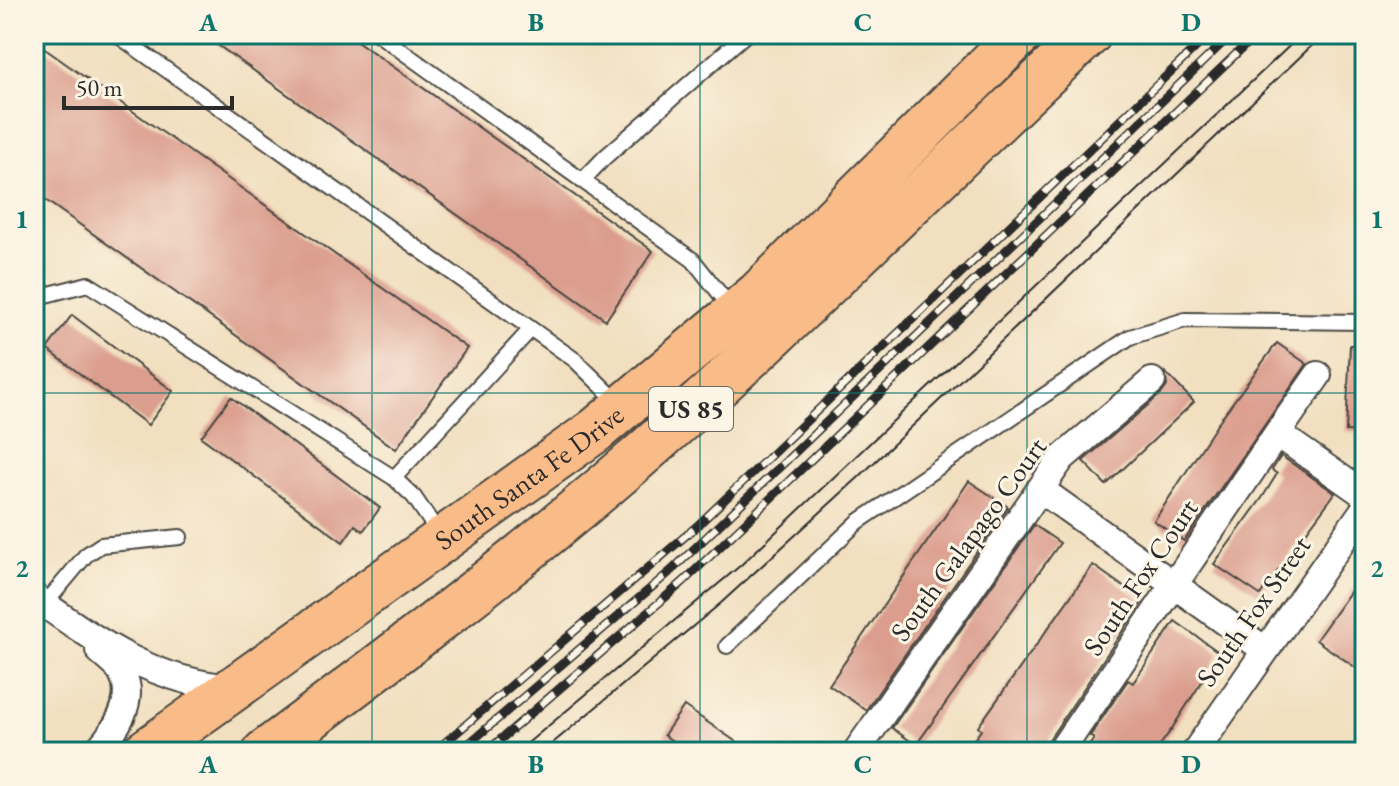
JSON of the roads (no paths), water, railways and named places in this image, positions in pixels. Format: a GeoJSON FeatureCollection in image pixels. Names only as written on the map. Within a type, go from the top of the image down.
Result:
{"type":"FeatureCollection","features":[{"type":"Feature","properties":{"kind":"highway","name":"South Santa Fe Drive"},"geometry":{"type":"LineString","coordinates":[[145,752],[623,407],[735,313],[1020,34]]}},
{"type":"Feature","properties":{"kind":"highway","name":"South Santa Fe Drive"},"geometry":{"type":"LineString","coordinates":[[265,752],[496,578],[628,466],[786,322],[1089,34]]}},
{"type":"Feature","properties":{"kind":"street","name":"South Fox Court"},"geometry":{"type":"LineString","coordinates":[[1060,752],[1318,375]]}},
{"type":"Feature","properties":{"kind":"street","name":"South Galapago Court"},"geometry":{"type":"LineString","coordinates":[[856,752],[1062,458],[1152,381]]}},
{"type":"Feature","properties":{"kind":"street"},"geometry":{"type":"LineString","coordinates":[[1274,438],[1288,441],[1365,495]]}},
{"type":"Feature","properties":{"kind":"street"},"geometry":{"type":"LineString","coordinates":[[1040,489],[1265,650]]}},
{"type":"Feature","properties":{"kind":"street","name":"South Fox Street"},"geometry":{"type":"LineString","coordinates":[[1195,752],[1365,508]]}},
{"type":"Feature","properties":{"kind":"street"},"geometry":{"type":"LineString","coordinates":[[39,601],[157,673],[196,685],[237,688]]}},
{"type":"Feature","properties":{"kind":"street"},"geometry":{"type":"LineString","coordinates":[[74,625],[122,672],[128,702],[109,738],[96,752]]}},
{"type":"Feature","properties":{"kind":"lane"},"geometry":{"type":"LineString","coordinates":[[116,34],[575,360],[623,407]]}},
{"type":"Feature","properties":{"kind":"lane"},"geometry":{"type":"LineString","coordinates":[[378,34],[693,260],[735,313]]}},
{"type":"Feature","properties":{"kind":"lane"},"geometry":{"type":"LineString","coordinates":[[582,181],[605,157],[746,34]]}},
{"type":"Feature","properties":{"kind":"lane"},"geometry":{"type":"LineString","coordinates":[[34,298],[88,284],[394,478],[414,497],[443,539]]}},
{"type":"Feature","properties":{"kind":"lane"},"geometry":{"type":"LineString","coordinates":[[727,646],[858,522],[1130,337],[1185,320],[1365,322]]}},
{"type":"Feature","properties":{"kind":"lane"},"geometry":{"type":"LineString","coordinates":[[394,478],[531,329]]}},
{"type":"Feature","properties":{"kind":"lane"},"geometry":{"type":"LineString","coordinates":[[39,601],[86,555],[101,545],[180,537]]}},
{"type":"Feature","properties":{"kind":"tram line"},"geometry":{"type":"LineString","coordinates":[[517,752],[741,565],[1302,34]]}},
{"type":"Feature","properties":{"kind":"tram line"},"geometry":{"type":"LineString","coordinates":[[542,752],[721,603],[859,477],[1324,34]]}},
{"type":"Feature","properties":{"kind":"railway"},"geometry":{"type":"LineString","coordinates":[[434,752],[697,526],[1210,34]]}},
{"type":"Feature","properties":{"kind":"railway"},"geometry":{"type":"LineString","coordinates":[[459,752],[672,570],[1232,34]]}},
{"type":"Feature","properties":{"kind":"railway"},"geometry":{"type":"LineString","coordinates":[[486,752],[683,582],[1257,34]]}}]}
